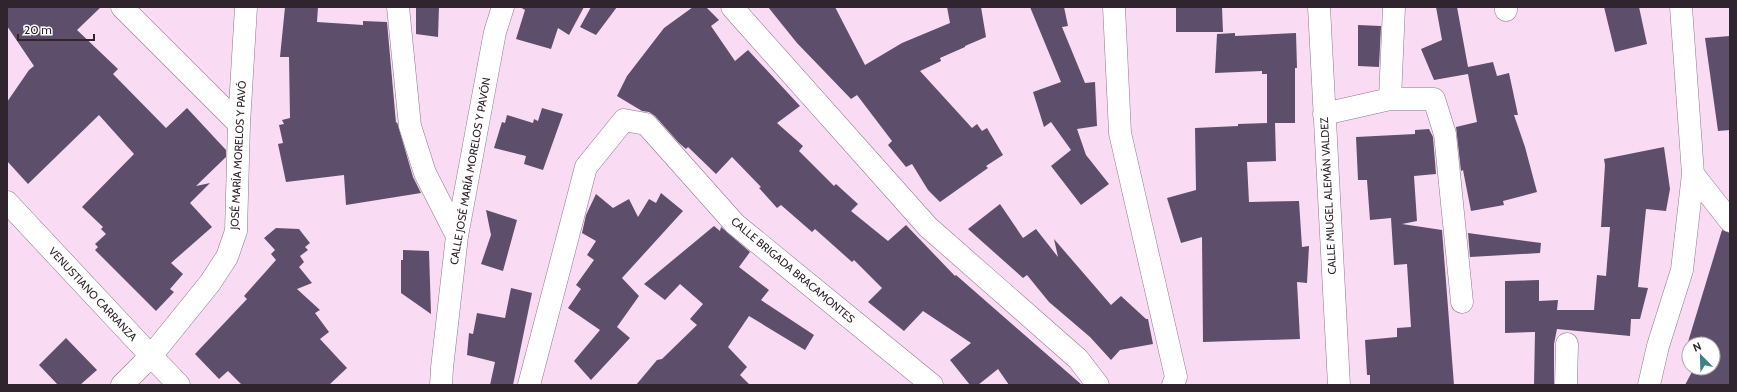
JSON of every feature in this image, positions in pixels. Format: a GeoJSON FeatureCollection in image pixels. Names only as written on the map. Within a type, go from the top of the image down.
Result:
{"type":"FeatureCollection","features":[{"type":"Feature","properties":{"kind":"street"},"geometry":{"type":"LineString","coordinates":[[122,7],[239,124]]}},
{"type":"Feature","properties":{"kind":"street","name":"JOSÉ MARÍA MORELOS Y PAVÓ"},"geometry":{"type":"LineString","coordinates":[[122,385],[151,356],[210,283],[227,257],[236,231],[239,124],[246,7]]}},
{"type":"Feature","properties":{"kind":"street"},"geometry":{"type":"LineString","coordinates":[[398,7],[410,126],[425,173],[457,236]]}},
{"type":"Feature","properties":{"kind":"street","name":"CALLE JOSÉ MARÍA MORELOS Y PAVÓN"},"geometry":{"type":"LineString","coordinates":[[441,385],[457,236],[495,32],[503,7]]}},
{"type":"Feature","properties":{"kind":"street"},"geometry":{"type":"LineString","coordinates":[[732,7],[928,226],[1078,359],[1098,385]]}},
{"type":"Feature","properties":{"kind":"street"},"geometry":{"type":"LineString","coordinates":[[1114,7],[1120,133],[1176,377],[1173,385]]}},
{"type":"Feature","properties":{"kind":"street","name":"CALLE MIUGEL ALEMÁN VALDEZ"},"geometry":{"type":"LineString","coordinates":[[1319,7],[1338,385]]}},
{"type":"Feature","properties":{"kind":"street"},"geometry":{"type":"LineString","coordinates":[[1390,99],[1394,7]]}},
{"type":"Feature","properties":{"kind":"street"},"geometry":{"type":"LineString","coordinates":[[1649,385],[1658,346],[1682,270],[1693,174],[1681,7]]}},
{"type":"Feature","properties":{"kind":"street"},"geometry":{"type":"LineString","coordinates":[[1324,114],[1390,99],[1434,99],[1445,134],[1462,302]]}},
{"type":"Feature","properties":{"kind":"street","name":"CALLE BRIGADA BRACAMONTES"},"geometry":{"type":"LineString","coordinates":[[529,385],[586,167],[624,120],[646,124],[735,224],[932,385]]}},
{"type":"Feature","properties":{"kind":"street"},"geometry":{"type":"LineString","coordinates":[[1693,174],[1730,221]]}},
{"type":"Feature","properties":{"kind":"street","name":"VENUSTIANO CARRANZA"},"geometry":{"type":"LineString","coordinates":[[7,202],[179,385]]}},
{"type":"Feature","properties":{"kind":"street"},"geometry":{"type":"LineString","coordinates":[[1566,385],[1567,344]]}},
{"type":"Feature","properties":{"kind":"building"},"geometry":{"type":"Polygon","coordinates":[[[7,7],[101,7],[77,30],[118,69],[113,74],[166,128],[187,108],[226,150],[226,157],[196,186],[210,183],[190,203],[212,227],[171,263],[183,274],[170,289],[174,292],[156,311],[95,250],[98,247],[95,244],[106,234],[101,229],[103,227],[82,207],[134,154],[99,115],[28,184],[7,161],[7,102],[29,70],[34,66],[7,26],[7,7]]]}},
{"type":"Feature","properties":{"kind":"building"},"geometry":{"type":"Polygon","coordinates":[[[285,7],[318,7],[317,22],[363,25],[363,21],[387,22],[396,123],[397,122],[413,177],[421,193],[346,205],[344,175],[286,182],[278,144],[283,143],[279,125],[284,124],[282,120],[290,118],[289,57],[280,57],[285,7]]]}},
{"type":"Feature","properties":{"kind":"building"},"geometry":{"type":"Polygon","coordinates":[[[416,7],[439,7],[438,37],[416,34],[416,7]]]}},
{"type":"Feature","properties":{"kind":"building"},"geometry":{"type":"Polygon","coordinates":[[[520,7],[584,7],[569,35],[558,28],[551,49],[516,39],[525,10],[520,7]]]}},
{"type":"Feature","properties":{"kind":"building"},"geometry":{"type":"Polygon","coordinates":[[[591,7],[617,7],[596,35],[580,27],[591,7]]]}},
{"type":"Feature","properties":{"kind":"building"},"geometry":{"type":"Polygon","coordinates":[[[693,7],[706,7],[719,20],[711,26],[735,61],[748,50],[800,106],[777,123],[803,146],[799,151],[834,186],[836,184],[858,204],[851,211],[888,241],[906,225],[955,276],[956,275],[1082,385],[1009,385],[998,369],[978,385],[970,385],[950,360],[971,343],[923,311],[904,331],[868,302],[882,288],[854,260],[852,262],[815,229],[812,232],[781,205],[777,208],[759,188],[761,187],[732,157],[716,174],[688,147],[686,149],[679,143],[655,116],[649,112],[642,111],[617,96],[627,76],[664,28],[693,7]]]}},
{"type":"Feature","properties":{"kind":"building"},"geometry":{"type":"Polygon","coordinates":[[[768,7],[835,7],[865,65],[902,43],[950,23],[947,7],[981,7],[986,37],[940,58],[941,61],[920,71],[972,128],[977,124],[982,131],[987,128],[1003,155],[986,166],[988,168],[940,202],[928,190],[912,164],[906,167],[888,145],[892,141],[857,95],[851,99],[797,43],[768,7]]]}},
{"type":"Feature","properties":{"kind":"building"},"geometry":{"type":"Polygon","coordinates":[[[1030,7],[1064,7],[1068,26],[1062,27],[1085,83],[1095,82],[1097,126],[1077,129],[1086,155],[1109,184],[1081,205],[1051,166],[1071,150],[1051,122],[1044,127],[1033,92],[1061,82],[1030,7]]]}},
{"type":"Feature","properties":{"kind":"building"},"geometry":{"type":"Polygon","coordinates":[[[1176,7],[1222,7],[1223,32],[1176,32],[1176,7]]]}},
{"type":"Feature","properties":{"kind":"building"},"geometry":{"type":"Polygon","coordinates":[[[1436,7],[1457,7],[1468,67],[1493,62],[1497,76],[1509,73],[1518,115],[1514,115],[1525,147],[1537,192],[1503,201],[1504,205],[1471,211],[1463,170],[1461,171],[1456,127],[1477,122],[1468,74],[1434,80],[1421,49],[1442,40],[1436,7]]]}},
{"type":"Feature","properties":{"kind":"building"},"geometry":{"type":"Polygon","coordinates":[[[1604,7],[1639,7],[1647,44],[1615,52],[1604,7]]]}},
{"type":"Feature","properties":{"kind":"building"},"geometry":{"type":"Polygon","coordinates":[[[1358,25],[1381,26],[1379,67],[1358,66],[1358,25]]]}},
{"type":"Feature","properties":{"kind":"building"},"geometry":{"type":"Polygon","coordinates":[[[1235,33],[1235,36],[1296,33],[1297,68],[1295,68],[1295,123],[1275,123],[1276,161],[1247,162],[1249,202],[1299,201],[1302,247],[1309,246],[1307,283],[1297,282],[1300,339],[1203,342],[1202,237],[1181,243],[1167,198],[1196,190],[1195,128],[1267,123],[1267,74],[1262,74],[1262,71],[1215,73],[1217,34],[1235,33]]]}},
{"type":"Feature","properties":{"kind":"building"},"geometry":{"type":"Polygon","coordinates":[[[1730,36],[1730,130],[1718,131],[1705,38],[1730,36]]]}},
{"type":"Feature","properties":{"kind":"building"},"geometry":{"type":"Polygon","coordinates":[[[542,108],[563,114],[543,170],[524,164],[526,156],[494,148],[502,122],[505,123],[507,115],[533,123],[534,119],[538,121],[542,108]]]}},
{"type":"Feature","properties":{"kind":"building"},"geometry":{"type":"Polygon","coordinates":[[[1429,129],[1433,137],[1436,174],[1414,176],[1417,221],[1402,224],[1442,230],[1454,385],[1370,385],[1370,375],[1367,375],[1365,340],[1397,337],[1397,328],[1411,327],[1407,264],[1394,265],[1391,218],[1370,220],[1367,180],[1358,180],[1356,137],[1415,134],[1415,130],[1429,129]]]}},
{"type":"Feature","properties":{"kind":"building"},"geometry":{"type":"Polygon","coordinates":[[[1664,147],[1670,189],[1666,211],[1646,209],[1638,287],[1648,288],[1640,319],[1631,319],[1630,336],[1557,329],[1554,344],[1554,385],[1534,385],[1535,332],[1505,333],[1505,281],[1539,280],[1539,301],[1558,300],[1557,310],[1594,310],[1597,275],[1606,276],[1610,227],[1601,227],[1605,165],[1604,159],[1664,147]]]}},
{"type":"Feature","properties":{"kind":"building"},"geometry":{"type":"Polygon","coordinates":[[[661,193],[683,211],[622,278],[639,296],[617,327],[630,338],[591,380],[574,361],[600,330],[568,308],[581,289],[576,285],[594,260],[587,255],[596,241],[582,233],[586,215],[596,194],[613,208],[629,199],[638,217],[649,199],[656,203],[661,193]]]}},
{"type":"Feature","properties":{"kind":"building"},"geometry":{"type":"Polygon","coordinates":[[[1000,204],[1023,238],[1036,229],[1058,257],[1054,239],[1111,305],[1121,296],[1146,319],[1148,319],[1153,344],[1120,350],[1111,360],[1090,337],[1049,302],[1027,275],[1023,278],[968,229],[1000,204]]]}},
{"type":"Feature","properties":{"kind":"building"},"geometry":{"type":"Polygon","coordinates":[[[486,210],[517,220],[503,271],[481,264],[491,235],[486,210]]]}},
{"type":"Feature","properties":{"kind":"building"},"geometry":{"type":"Polygon","coordinates":[[[714,226],[720,231],[721,227],[750,252],[739,267],[769,290],[761,300],[814,335],[805,350],[749,316],[728,347],[747,367],[740,375],[750,385],[636,385],[657,360],[662,359],[697,325],[690,319],[703,304],[680,284],[665,300],[644,284],[714,226]]]}},
{"type":"Feature","properties":{"kind":"building"},"geometry":{"type":"Polygon","coordinates":[[[276,228],[299,229],[310,243],[305,247],[308,250],[300,256],[304,262],[299,267],[312,283],[297,289],[320,310],[315,313],[329,332],[320,339],[347,368],[329,385],[242,385],[228,371],[219,379],[195,354],[247,299],[244,296],[276,260],[271,254],[275,250],[264,238],[276,228]]]}},
{"type":"Feature","properties":{"kind":"building"},"geometry":{"type":"Polygon","coordinates":[[[1722,230],[1730,233],[1730,385],[1685,385],[1690,376],[1721,376],[1721,336],[1690,336],[1722,230]]]}},
{"type":"Feature","properties":{"kind":"building"},"geometry":{"type":"Polygon","coordinates":[[[1468,233],[1541,243],[1540,253],[1470,257],[1468,233]]]}},
{"type":"Feature","properties":{"kind":"building"},"geometry":{"type":"Polygon","coordinates":[[[403,250],[429,251],[431,314],[401,293],[401,260],[403,260],[403,250]]]}},
{"type":"Feature","properties":{"kind":"building"},"geometry":{"type":"Polygon","coordinates":[[[511,288],[532,293],[513,385],[490,385],[495,362],[467,355],[469,333],[473,334],[477,313],[505,318],[511,288]]]}},
{"type":"Feature","properties":{"kind":"building"},"geometry":{"type":"Polygon","coordinates":[[[66,338],[97,370],[80,385],[58,385],[39,365],[66,338]]]}}]}
